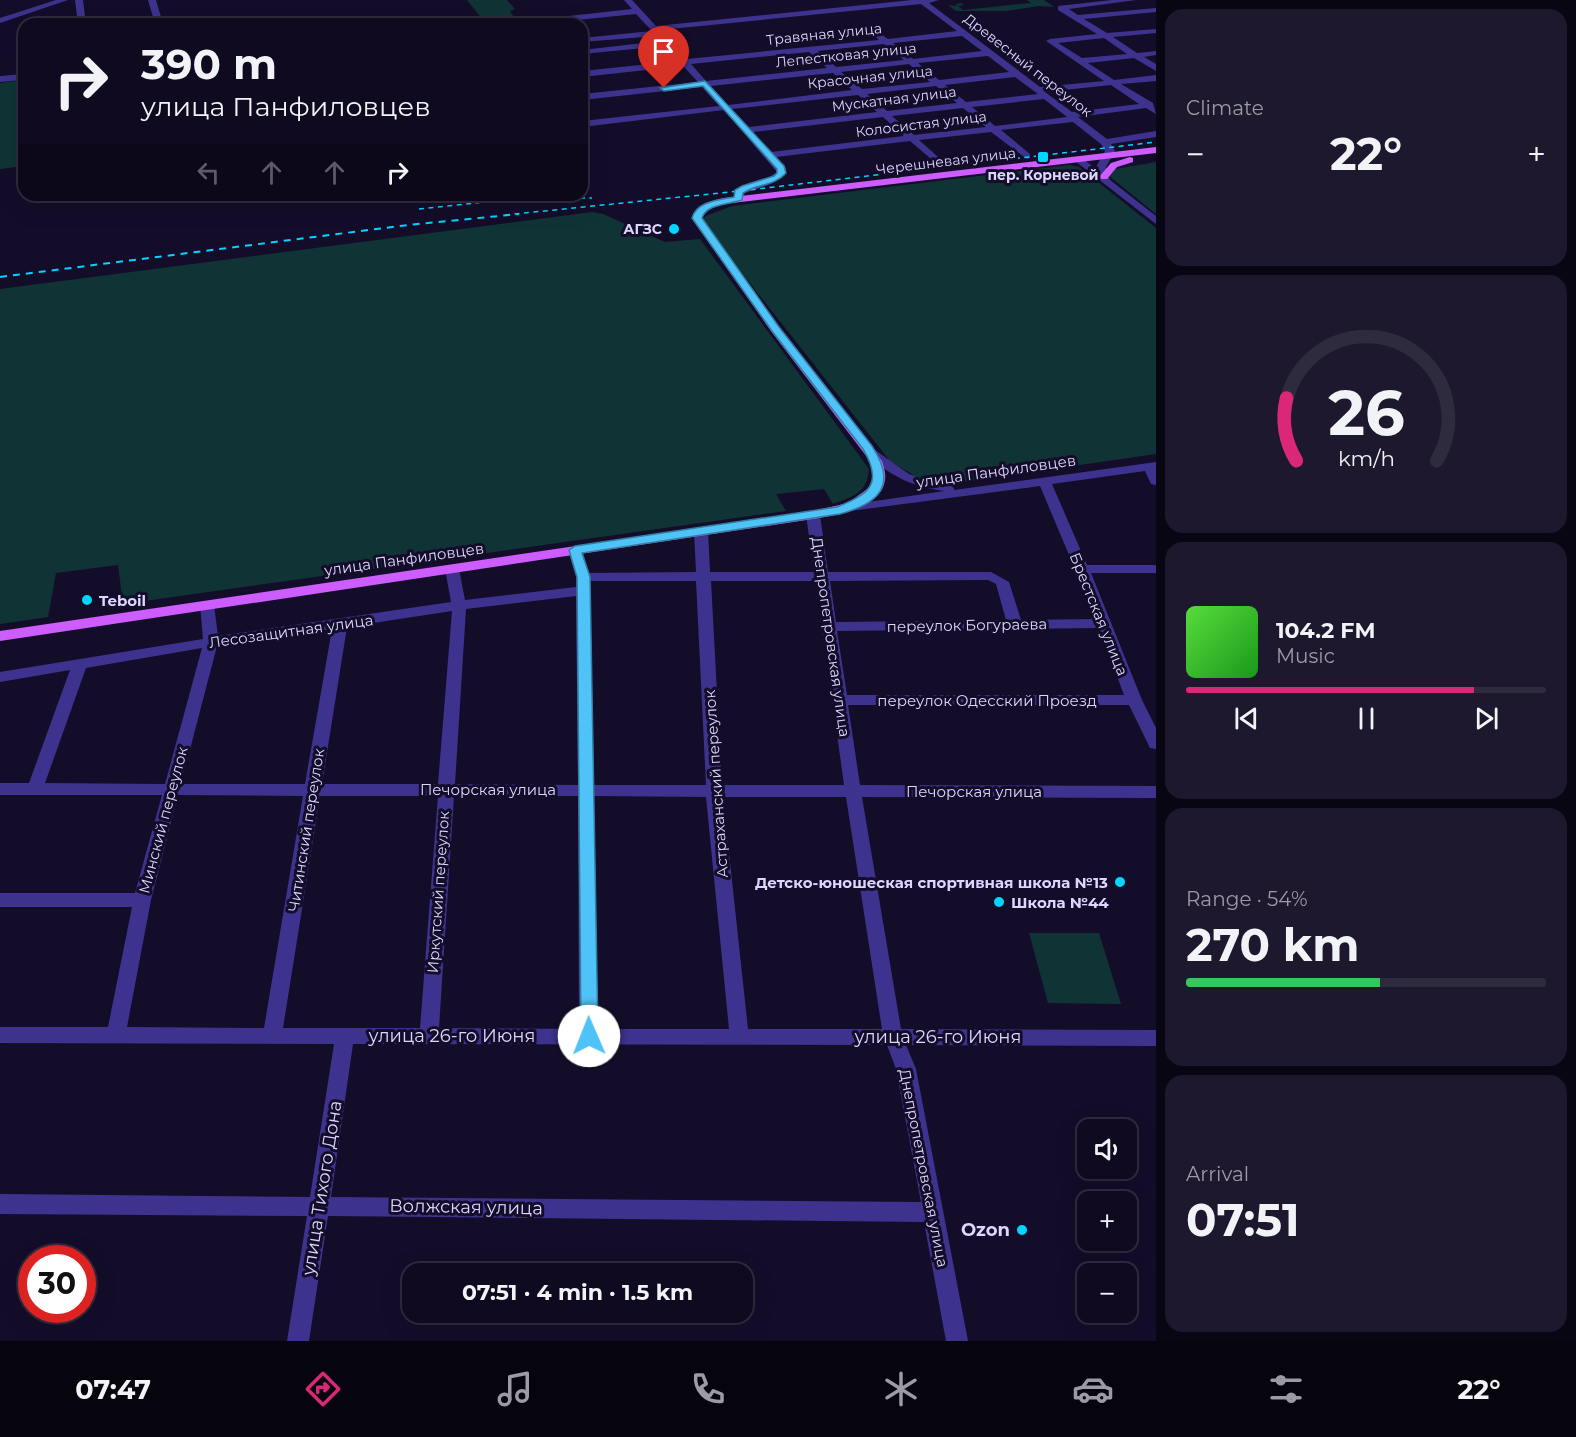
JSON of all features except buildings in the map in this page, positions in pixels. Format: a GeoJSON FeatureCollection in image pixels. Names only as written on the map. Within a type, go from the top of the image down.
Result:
{"type":"FeatureCollection","features":[{"type":"Feature","properties":{"kind":"main road","name":"Черешневая улица"},"geometry":{"type":"LineString","coordinates":[[739,199],[1156,150]]}},
{"type":"Feature","properties":{"kind":"main road"},"geometry":{"type":"LineString","coordinates":[[1105,179],[1110,167],[1156,156]]}},
{"type":"Feature","properties":{"kind":"main road","name":"Днепропетровская улица"},"geometry":{"type":"LineString","coordinates":[[739,199],[708,206],[699,212],[697,218],[775,329],[876,461],[879,482],[874,492],[860,502],[840,510],[813,515]]}},
{"type":"Feature","properties":{"kind":"main road","name":"улица Панфиловцев"},"geometry":{"type":"LineString","coordinates":[[0,636],[813,515]]}},
{"type":"Feature","properties":{"kind":"street"},"geometry":{"type":"LineString","coordinates":[[0,21],[64,0]]}},
{"type":"Feature","properties":{"kind":"street"},"geometry":{"type":"LineString","coordinates":[[79,0],[81,18]]}},
{"type":"Feature","properties":{"kind":"street"},"geometry":{"type":"LineString","coordinates":[[152,0],[157,18]]}},
{"type":"Feature","properties":{"kind":"street","name":"Днепропетровская улица"},"geometry":{"type":"LineString","coordinates":[[628,0],[781,168],[782,173],[768,182],[740,191],[739,199]]}},
{"type":"Feature","properties":{"kind":"street"},"geometry":{"type":"LineString","coordinates":[[588,39],[935,0]]}},
{"type":"Feature","properties":{"kind":"street"},"geometry":{"type":"LineString","coordinates":[[1132,0],[1061,8],[1156,68]]}},
{"type":"Feature","properties":{"kind":"street","name":"Древесный переулок"},"geometry":{"type":"LineString","coordinates":[[923,1],[1105,142]]}},
{"type":"Feature","properties":{"kind":"street"},"geometry":{"type":"LineString","coordinates":[[1075,18],[1156,10]]}},
{"type":"Feature","properties":{"kind":"street"},"geometry":{"type":"LineString","coordinates":[[572,18],[639,11]]}},
{"type":"Feature","properties":{"kind":"street"},"geometry":{"type":"LineString","coordinates":[[872,30],[1027,156]]}},
{"type":"Feature","properties":{"kind":"street"},"geometry":{"type":"LineString","coordinates":[[1156,31],[1050,41],[1151,105],[1156,111]]}},
{"type":"Feature","properties":{"kind":"street","name":"Травяная улица"},"geometry":{"type":"LineString","coordinates":[[588,73],[965,33]]}},
{"type":"Feature","properties":{"kind":"street"},"geometry":{"type":"LineString","coordinates":[[588,51],[668,43]]}},
{"type":"Feature","properties":{"kind":"street"},"geometry":{"type":"LineString","coordinates":[[813,50],[943,166]]}},
{"type":"Feature","properties":{"kind":"street","name":"Лепестковая улица"},"geometry":{"type":"LineString","coordinates":[[588,96],[991,53]]}},
{"type":"Feature","properties":{"kind":"street"},"geometry":{"type":"LineString","coordinates":[[1080,61],[1156,53]]}},
{"type":"Feature","properties":{"kind":"street","name":"Красочная улица"},"geometry":{"type":"LineString","coordinates":[[588,123],[1018,74]]}},
{"type":"Feature","properties":{"kind":"street"},"geometry":{"type":"LineString","coordinates":[[0,80],[18,78]]}},
{"type":"Feature","properties":{"kind":"street","name":"Мускатная улица"},"geometry":{"type":"LineString","coordinates":[[746,130],[964,105],[1156,78]]}},
{"type":"Feature","properties":{"kind":"street","name":"Колосистая улица"},"geometry":{"type":"LineString","coordinates":[[769,155],[993,129],[1151,105]]}},
{"type":"Feature","properties":{"kind":"street"},"geometry":{"type":"LineString","coordinates":[[1105,142],[1156,134]]}},
{"type":"Feature","properties":{"kind":"street"},"geometry":{"type":"LineString","coordinates":[[1105,142],[1110,147],[1101,167],[1105,179]]}},
{"type":"Feature","properties":{"kind":"street"},"geometry":{"type":"LineString","coordinates":[[1078,159],[1156,221]]}},
{"type":"Feature","properties":{"kind":"street"},"geometry":{"type":"LineString","coordinates":[[868,448],[899,476],[910,482],[966,490]]}},
{"type":"Feature","properties":{"kind":"street"},"geometry":{"type":"LineString","coordinates":[[1153,466],[1156,481]]}},
{"type":"Feature","properties":{"kind":"street","name":"улица Панфиловцев"},"geometry":{"type":"LineString","coordinates":[[840,510],[966,490],[1045,482],[1153,466]]}},
{"type":"Feature","properties":{"kind":"street","name":"Брестская улица"},"geometry":{"type":"LineString","coordinates":[[1045,482],[1105,623],[1134,700],[1156,744]]}},
{"type":"Feature","properties":{"kind":"street","name":"Днепропетровская улица"},"geometry":{"type":"LineString","coordinates":[[813,515],[853,790],[893,1037],[906,1069],[957,1341]]}},
{"type":"Feature","properties":{"kind":"street","name":"Астраханский переулок"},"geometry":{"type":"LineString","coordinates":[[701,531],[714,791],[739,1037]]}},
{"type":"Feature","properties":{"kind":"street"},"geometry":{"type":"LineString","coordinates":[[575,550],[584,584],[589,1036]]}},
{"type":"Feature","properties":{"kind":"street","name":"Иркутский переулок"},"geometry":{"type":"LineString","coordinates":[[429,1036],[444,790],[459,607],[452,569]]}},
{"type":"Feature","properties":{"kind":"street"},"geometry":{"type":"LineString","coordinates":[[1082,569],[1156,569]]}},
{"type":"Feature","properties":{"kind":"street","name":"Лесозащитная улица"},"geometry":{"type":"LineString","coordinates":[[0,677],[211,642],[459,607],[584,584],[703,577],[992,576],[1002,582],[1015,624]]}},
{"type":"Feature","properties":{"kind":"street","name":"Минский переулок"},"geometry":{"type":"LineString","coordinates":[[116,1035],[142,900],[211,642],[207,605]]}},
{"type":"Feature","properties":{"kind":"street","name":"переулок Богураева"},"geometry":{"type":"LineString","coordinates":[[829,627],[1105,623]]}},
{"type":"Feature","properties":{"kind":"street","name":"Читинский переулок"},"geometry":{"type":"LineString","coordinates":[[272,1036],[340,624]]}},
{"type":"Feature","properties":{"kind":"street"},"geometry":{"type":"LineString","coordinates":[[35,789],[80,664]]}},
{"type":"Feature","properties":{"kind":"street","name":"переулок Одесский Проезд"},"geometry":{"type":"LineString","coordinates":[[840,700],[1134,700]]}},
{"type":"Feature","properties":{"kind":"street","name":"Печорская улица"},"geometry":{"type":"LineString","coordinates":[[0,789],[312,788],[1156,792]]}},
{"type":"Feature","properties":{"kind":"street"},"geometry":{"type":"LineString","coordinates":[[0,900],[142,900]]}},
{"type":"Feature","properties":{"kind":"street","name":"улица 26-го Июня"},"geometry":{"type":"LineString","coordinates":[[0,1035],[1156,1038]]}},
{"type":"Feature","properties":{"kind":"street","name":"улица Тихого Дона"},"geometry":{"type":"LineString","coordinates":[[298,1341],[321,1205],[345,1036]]}},
{"type":"Feature","properties":{"kind":"street","name":"Волжская улица"},"geometry":{"type":"LineString","coordinates":[[0,1204],[933,1212]]}},
{"type":"Feature","properties":{"kind":"green space"},"geometry":{"type":"Polygon","coordinates":[[[467,0],[507,0],[515,9],[510,11],[515,18],[481,18],[467,0]]]}},
{"type":"Feature","properties":{"kind":"green space"},"geometry":{"type":"Polygon","coordinates":[[[1027,0],[1044,0],[1054,7],[1039,6],[1007,11],[956,11],[948,5],[957,6],[956,4],[962,3],[964,5],[958,6],[963,10],[1031,3],[1027,0]]]}},
{"type":"Feature","properties":{"kind":"green space"},"geometry":{"type":"Polygon","coordinates":[[[18,81],[18,167],[0,169],[0,83],[18,81]]]}},
{"type":"Feature","properties":{"kind":"green space"},"geometry":{"type":"Polygon","coordinates":[[[1156,162],[1156,214],[1103,171],[1156,162]]]}},
{"type":"Feature","properties":{"kind":"green space"},"geometry":{"type":"Polygon","coordinates":[[[1069,165],[1079,167],[1156,228],[1156,454],[948,484],[923,481],[890,461],[701,221],[706,216],[732,206],[1069,165]]]}},
{"type":"Feature","properties":{"kind":"green space"},"geometry":{"type":"Polygon","coordinates":[[[592,212],[603,214],[665,242],[700,239],[869,469],[868,477],[858,493],[833,504],[824,489],[776,494],[786,511],[123,604],[118,565],[56,573],[48,617],[0,624],[0,289],[592,212]]]}},
{"type":"Feature","properties":{"kind":"green space"},"geometry":{"type":"Polygon","coordinates":[[[1029,933],[1099,933],[1121,1004],[1048,1003],[1029,933]]]}},
{"type":"Feature","properties":{"kind":"railway"},"geometry":{"type":"LineString","coordinates":[[505,215],[740,191],[1156,142]]}},
{"type":"Feature","properties":{"kind":"railway"},"geometry":{"type":"LineString","coordinates":[[588,198],[592,198]]}},
{"type":"Feature","properties":{"kind":"railway"},"geometry":{"type":"LineString","coordinates":[[419,209],[493,201]]}},
{"type":"Feature","properties":{"kind":"railway"},"geometry":{"type":"LineString","coordinates":[[0,277],[408,225],[519,214]]}},
{"type":"Feature","properties":{"kind":"place","name":"пер. Корневой"},"geometry":{"type":"Point","coordinates":[1043,157]}},
{"type":"Feature","properties":{"kind":"place","name":"АГЗС"},"geometry":{"type":"Point","coordinates":[674,229]}},
{"type":"Feature","properties":{"kind":"place","name":"Teboil"},"geometry":{"type":"Point","coordinates":[87,600]}},
{"type":"Feature","properties":{"kind":"place","name":"Детско-юношеская спортивная школа №13"},"geometry":{"type":"Point","coordinates":[1120,882]}},
{"type":"Feature","properties":{"kind":"place","name":"Школа №44"},"geometry":{"type":"Point","coordinates":[999,902]}},
{"type":"Feature","properties":{"kind":"place","name":"Ozon"},"geometry":{"type":"Point","coordinates":[1022,1230]}},
{"type":"Feature","properties":{"kind":"route"},"geometry":{"type":"LineString","coordinates":[[589,1036],[584,577],[575,550],[840,510],[860,502],[874,492],[879,482],[876,461],[868,448],[775,329],[697,218],[699,212],[708,206],[739,199],[738,192],[777,178],[782,173],[781,168],[705,84],[664,88]]}}]}
